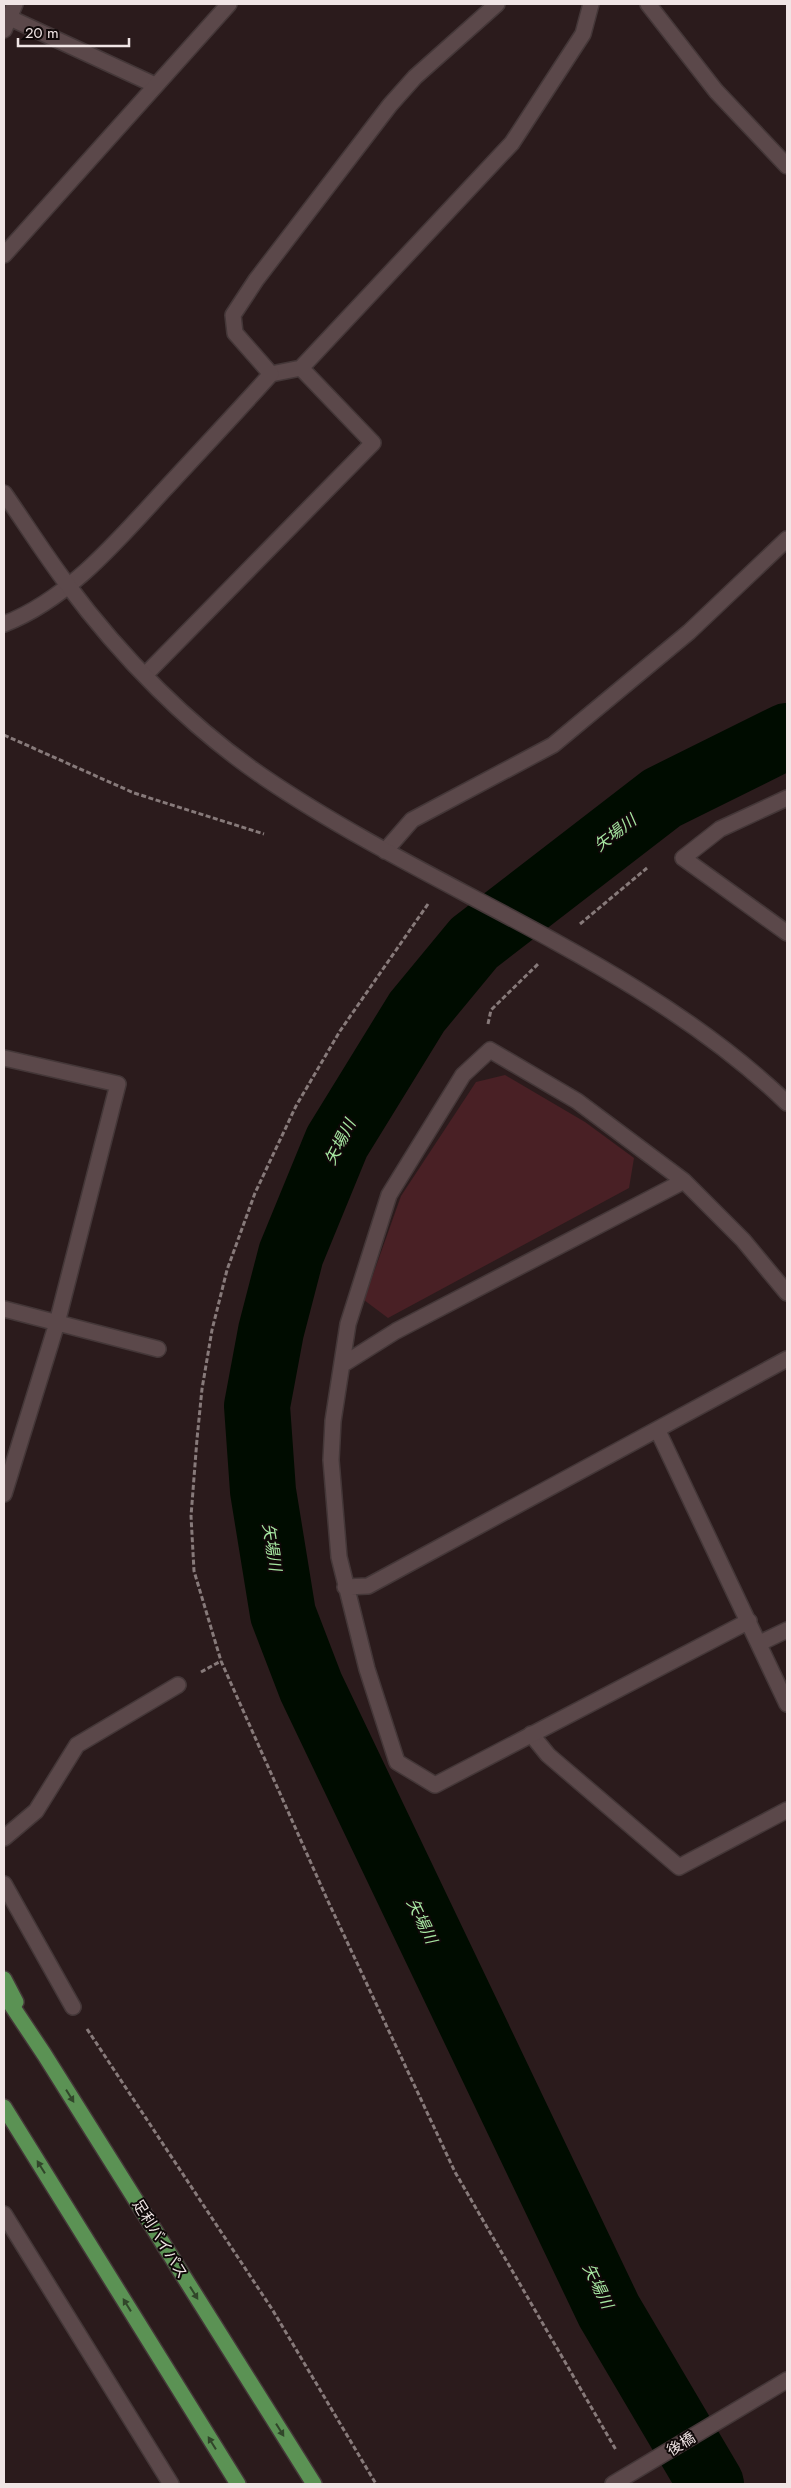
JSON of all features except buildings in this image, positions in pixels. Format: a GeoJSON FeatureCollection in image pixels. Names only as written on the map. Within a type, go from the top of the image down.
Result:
{"type":"FeatureCollection","features":[{"type":"Feature","properties":{"kind":"highway"},"geometry":{"type":"LineString","coordinates":[[4,1979],[44,2054]]}},
{"type":"Feature","properties":{"kind":"highway","name":"足利バイパス"},"geometry":{"type":"LineString","coordinates":[[4,1994],[44,2054],[314,2484]]}},
{"type":"Feature","properties":{"kind":"highway"},"geometry":{"type":"LineString","coordinates":[[4,2107],[238,2484]]}},
{"type":"Feature","properties":{"kind":"street"},"geometry":{"type":"LineString","coordinates":[[4,255],[229,4]]}},
{"type":"Feature","properties":{"kind":"street"},"geometry":{"type":"LineString","coordinates":[[271,374],[236,333],[233,315],[256,280],[390,105],[414,77],[497,4]]}},
{"type":"Feature","properties":{"kind":"street"},"geometry":{"type":"LineString","coordinates":[[4,624],[28,615],[68,585],[111,547],[271,374],[300,368],[512,143],[583,34],[591,4]]}},
{"type":"Feature","properties":{"kind":"street"},"geometry":{"type":"LineString","coordinates":[[648,4],[716,90],[787,166]]}},
{"type":"Feature","properties":{"kind":"street"},"geometry":{"type":"LineString","coordinates":[[10,17],[155,85]]}},
{"type":"Feature","properties":{"kind":"street"},"geometry":{"type":"LineString","coordinates":[[145,675],[373,444],[300,368]]}},
{"type":"Feature","properties":{"kind":"street"},"geometry":{"type":"LineString","coordinates":[[4,493],[68,585],[145,675],[219,742],[264,777],[328,818],[461,893],[549,939],[661,1005],[718,1043],[787,1103]]}},
{"type":"Feature","properties":{"kind":"street"},"geometry":{"type":"LineString","coordinates":[[385,851],[412,820],[553,745],[689,632],[787,539]]}},
{"type":"Feature","properties":{"kind":"street"},"geometry":{"type":"LineString","coordinates":[[787,798],[720,829],[682,858],[787,933]]}},
{"type":"Feature","properties":{"kind":"street"},"geometry":{"type":"LineString","coordinates":[[749,1621],[435,1785],[397,1762],[367,1669],[339,1557],[331,1460],[333,1421],[352,1309],[389,1195],[463,1075],[490,1050],[577,1101],[684,1181],[737,1233],[787,1293]]}},
{"type":"Feature","properties":{"kind":"street"},"geometry":{"type":"LineString","coordinates":[[4,1058],[118,1084],[57,1323],[4,1494]]}},
{"type":"Feature","properties":{"kind":"street"},"geometry":{"type":"LineString","coordinates":[[342,1365],[396,1331],[684,1181]]}},
{"type":"Feature","properties":{"kind":"street"},"geometry":{"type":"LineString","coordinates":[[4,1309],[158,1350]]}},
{"type":"Feature","properties":{"kind":"street"},"geometry":{"type":"LineString","coordinates":[[345,1587],[368,1586],[658,1431],[787,1359]]}},
{"type":"Feature","properties":{"kind":"street"},"geometry":{"type":"LineString","coordinates":[[658,1431],[760,1643],[787,1704]]}},
{"type":"Feature","properties":{"kind":"street"},"geometry":{"type":"LineString","coordinates":[[760,1643],[787,1630]]}},
{"type":"Feature","properties":{"kind":"street"},"geometry":{"type":"LineString","coordinates":[[4,1838],[36,1811],[77,1744],[178,1685]]}},
{"type":"Feature","properties":{"kind":"street"},"geometry":{"type":"LineString","coordinates":[[531,1734],[548,1755],[679,1867],[787,1810]]}},
{"type":"Feature","properties":{"kind":"street"},"geometry":{"type":"LineString","coordinates":[[4,1884],[74,2007]]}},
{"type":"Feature","properties":{"kind":"street"},"geometry":{"type":"LineString","coordinates":[[4,2214],[172,2484]]}},
{"type":"Feature","properties":{"kind":"street","name":"後橋"},"geometry":{"type":"LineString","coordinates":[[613,2484],[787,2380]]}},
{"type":"Feature","properties":{"kind":"path"},"geometry":{"type":"LineString","coordinates":[[4,735],[134,793],[264,834]]}},
{"type":"Feature","properties":{"kind":"path"},"geometry":{"type":"LineString","coordinates":[[580,924],[647,868]]}},
{"type":"Feature","properties":{"kind":"path"},"geometry":{"type":"LineString","coordinates":[[487,1027],[491,1010],[538,964]]}},
{"type":"Feature","properties":{"kind":"path"},"geometry":{"type":"LineString","coordinates":[[74,2007],[272,2309],[376,2484]]}},
{"type":"Feature","properties":{"kind":"shaded area"},"geometry":{"type":"Polygon","coordinates":[[[505,1075],[585,1122],[634,1158],[629,1188],[388,1318],[364,1300],[401,1196],[476,1082],[505,1075]]]}},
{"type":"Feature","properties":{"kind":"waterway","name":"矢場川"},"geometry":{"type":"LineString","coordinates":[[711,2484],[609,2311],[311,1687],[283,1614],[263,1491],[257,1406],[271,1331],[291,1254],[337,1142],[417,1012],[474,943],[662,798],[787,736]]}}]}
